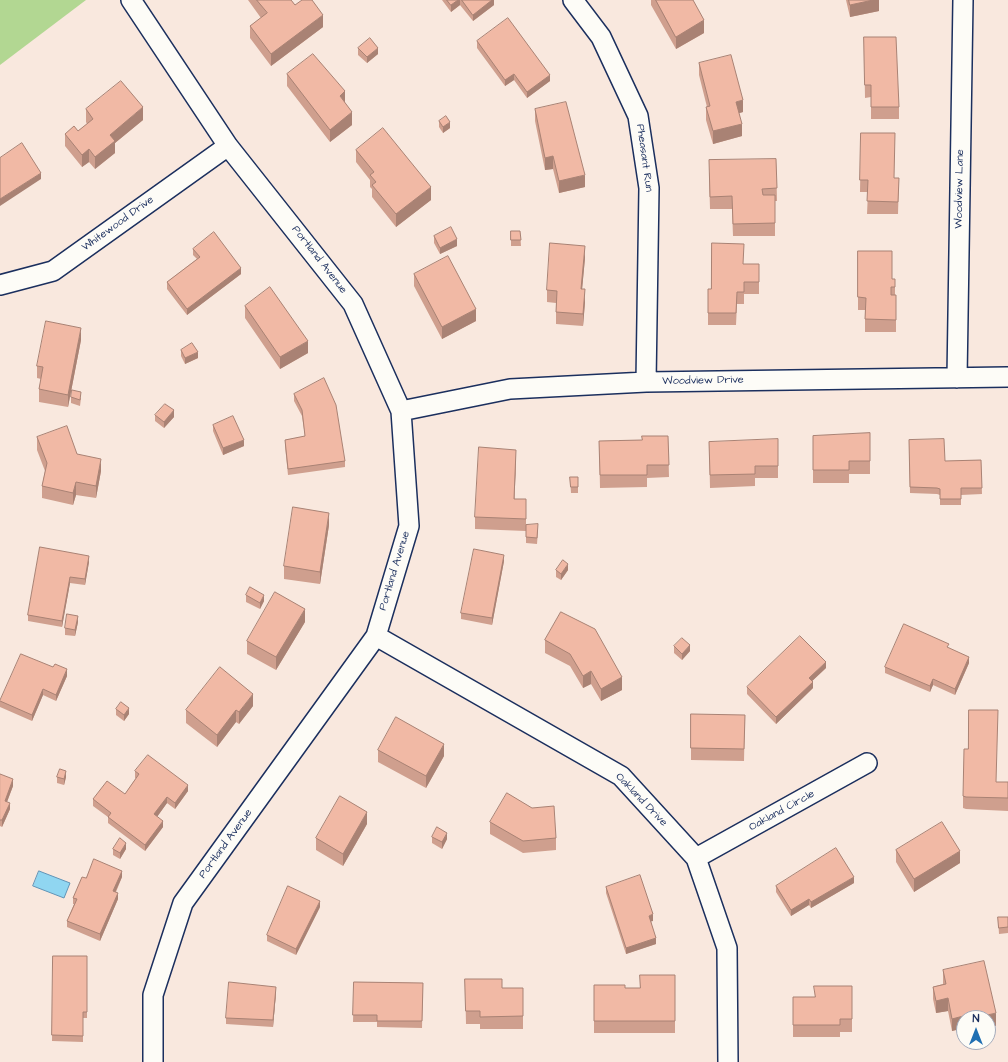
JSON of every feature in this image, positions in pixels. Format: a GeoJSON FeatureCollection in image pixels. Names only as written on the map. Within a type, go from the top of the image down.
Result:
{"type":"FeatureCollection","features":[{"type":"Feature","properties":{"kind":"street","name":"Portland Avenue"},"geometry":{"type":"LineString","coordinates":[[131,0],[228,146],[353,304],[401,410],[409,526],[376,636],[183,903],[153,995],[153,1062]]}},
{"type":"Feature","properties":{"kind":"street","name":"Pheasant Run"},"geometry":{"type":"LineString","coordinates":[[573,0],[601,37],[638,116],[649,188],[646,382]]}},
{"type":"Feature","properties":{"kind":"street","name":"Woodview Lane"},"geometry":{"type":"LineString","coordinates":[[957,378],[963,0]]}},
{"type":"Feature","properties":{"kind":"street","name":"Whitewood Drive"},"geometry":{"type":"LineString","coordinates":[[0,285],[53,271],[228,146]]}},
{"type":"Feature","properties":{"kind":"street","name":"Woodview Drive"},"geometry":{"type":"LineString","coordinates":[[401,410],[510,390],[646,382],[1008,377]]}},
{"type":"Feature","properties":{"kind":"street","name":"Oakland Drive"},"geometry":{"type":"LineString","coordinates":[[376,636],[621,776],[696,858],[727,948],[728,1062]]}},
{"type":"Feature","properties":{"kind":"street","name":"Oakland Circle"},"geometry":{"type":"LineString","coordinates":[[696,858],[867,763]]}},
{"type":"Feature","properties":{"kind":"green space"},"geometry":{"type":"Polygon","coordinates":[[[0,0],[86,0],[0,65],[0,0]]]}},
{"type":"Feature","properties":{"kind":"water"},"geometry":{"type":"Polygon","coordinates":[[[39,871],[70,883],[64,898],[33,886],[39,871]]]}},
{"type":"Feature","properties":{"kind":"building"},"geometry":{"type":"Polygon","coordinates":[[[257,0],[291,0],[295,5],[302,0],[312,0],[323,15],[271,54],[250,26],[267,13],[257,0]]]}},
{"type":"Feature","properties":{"kind":"building"},"geometry":{"type":"Polygon","coordinates":[[[447,0],[458,0],[451,5],[447,0]]]}},
{"type":"Feature","properties":{"kind":"building"},"geometry":{"type":"Polygon","coordinates":[[[462,0],[492,0],[473,15],[462,0]]]}},
{"type":"Feature","properties":{"kind":"building"},"geometry":{"type":"Polygon","coordinates":[[[656,0],[693,0],[704,20],[676,37],[656,0]]]}},
{"type":"Feature","properties":{"kind":"building"},"geometry":{"type":"Polygon","coordinates":[[[849,0],[873,0],[850,5],[849,0]]]}},
{"type":"Feature","properties":{"kind":"building"},"geometry":{"type":"Polygon","coordinates":[[[508,18],[550,75],[527,92],[514,74],[505,80],[477,41],[508,18]]]}},
{"type":"Feature","properties":{"kind":"building"},"geometry":{"type":"Polygon","coordinates":[[[864,37],[896,37],[899,107],[871,107],[871,85],[865,85],[864,37]]]}},
{"type":"Feature","properties":{"kind":"building"},"geometry":{"type":"Polygon","coordinates":[[[370,38],[378,48],[367,57],[358,48],[370,38]]]}},
{"type":"Feature","properties":{"kind":"building"},"geometry":{"type":"Polygon","coordinates":[[[313,54],[345,91],[340,96],[352,112],[330,130],[287,74],[313,54]]]}},
{"type":"Feature","properties":{"kind":"building"},"geometry":{"type":"Polygon","coordinates":[[[731,55],[743,100],[736,102],[742,124],[713,131],[706,107],[710,106],[699,63],[731,55]]]}},
{"type":"Feature","properties":{"kind":"building"},"geometry":{"type":"Polygon","coordinates":[[[121,81],[143,107],[110,135],[115,141],[95,157],[89,149],[82,155],[65,134],[74,126],[78,131],[93,119],[86,109],[121,81]]]}},
{"type":"Feature","properties":{"kind":"building"},"geometry":{"type":"Polygon","coordinates":[[[566,102],[585,175],[559,181],[553,156],[545,158],[535,109],[566,102]]]}},
{"type":"Feature","properties":{"kind":"building"},"geometry":{"type":"Polygon","coordinates":[[[446,116],[450,122],[443,127],[439,121],[446,116]]]}},
{"type":"Feature","properties":{"kind":"building"},"geometry":{"type":"Polygon","coordinates":[[[383,128],[431,187],[396,214],[372,185],[376,182],[370,175],[374,172],[356,150],[383,128]]]}},
{"type":"Feature","properties":{"kind":"building"},"geometry":{"type":"Polygon","coordinates":[[[861,133],[895,133],[894,178],[899,178],[898,202],[867,201],[868,180],[860,180],[861,133]]]}},
{"type":"Feature","properties":{"kind":"building"},"geometry":{"type":"Polygon","coordinates":[[[22,143],[41,173],[0,199],[0,158],[22,143]]]}},
{"type":"Feature","properties":{"kind":"building"},"geometry":{"type":"Polygon","coordinates":[[[776,159],[777,188],[762,189],[763,195],[775,195],[775,223],[733,224],[732,196],[710,197],[709,160],[776,159]]]}},
{"type":"Feature","properties":{"kind":"building"},"geometry":{"type":"Polygon","coordinates":[[[451,227],[457,239],[440,248],[434,236],[451,227]]]}},
{"type":"Feature","properties":{"kind":"building"},"geometry":{"type":"Polygon","coordinates":[[[511,231],[520,231],[521,240],[511,240],[511,231]]]}},
{"type":"Feature","properties":{"kind":"building"},"geometry":{"type":"Polygon","coordinates":[[[214,232],[241,268],[187,309],[167,282],[200,257],[193,249],[214,232]]]}},
{"type":"Feature","properties":{"kind":"building"},"geometry":{"type":"Polygon","coordinates":[[[550,243],[585,246],[581,289],[585,289],[583,314],[556,312],[557,291],[547,290],[550,243]]]}},
{"type":"Feature","properties":{"kind":"building"},"geometry":{"type":"Polygon","coordinates":[[[712,243],[744,244],[743,264],[759,264],[759,282],[744,282],[744,292],[737,292],[736,313],[708,313],[708,289],[711,289],[712,243]]]}},
{"type":"Feature","properties":{"kind":"building"},"geometry":{"type":"Polygon","coordinates":[[[858,251],[892,251],[892,279],[895,279],[895,287],[891,287],[891,295],[896,295],[896,320],[865,319],[866,298],[858,297],[858,251]]]}},
{"type":"Feature","properties":{"kind":"building"},"geometry":{"type":"Polygon","coordinates":[[[448,256],[476,309],[442,327],[414,274],[448,256]]]}},
{"type":"Feature","properties":{"kind":"building"},"geometry":{"type":"Polygon","coordinates":[[[270,287],[308,341],[280,357],[245,306],[270,287]]]}},
{"type":"Feature","properties":{"kind":"building"},"geometry":{"type":"Polygon","coordinates":[[[46,321],[81,328],[68,395],[39,389],[43,367],[37,366],[46,321]]]}},
{"type":"Feature","properties":{"kind":"building"},"geometry":{"type":"Polygon","coordinates":[[[192,343],[198,352],[185,358],[181,350],[192,343]]]}},
{"type":"Feature","properties":{"kind":"building"},"geometry":{"type":"Polygon","coordinates":[[[324,378],[336,405],[345,461],[288,469],[285,440],[305,436],[302,410],[294,394],[324,378]]]}},
{"type":"Feature","properties":{"kind":"building"},"geometry":{"type":"Polygon","coordinates":[[[72,390],[81,392],[80,400],[71,397],[72,390]]]}},
{"type":"Feature","properties":{"kind":"building"},"geometry":{"type":"Polygon","coordinates":[[[165,404],[174,410],[164,422],[155,415],[165,404]]]}},
{"type":"Feature","properties":{"kind":"building"},"geometry":{"type":"Polygon","coordinates":[[[233,416],[244,440],[223,448],[213,425],[233,416]]]}},
{"type":"Feature","properties":{"kind":"building"},"geometry":{"type":"Polygon","coordinates":[[[67,426],[77,454],[101,459],[96,486],[76,482],[73,493],[42,486],[47,463],[37,437],[67,426]]]}},
{"type":"Feature","properties":{"kind":"building"},"geometry":{"type":"Polygon","coordinates":[[[870,433],[870,461],[849,461],[849,470],[813,470],[813,436],[870,433]]]}},
{"type":"Feature","properties":{"kind":"building"},"geometry":{"type":"Polygon","coordinates":[[[642,436],[668,436],[669,465],[647,465],[647,475],[600,475],[599,441],[642,440],[642,436]]]}},
{"type":"Feature","properties":{"kind":"building"},"geometry":{"type":"Polygon","coordinates":[[[778,439],[778,466],[755,466],[755,474],[710,475],[709,442],[778,439]]]}},
{"type":"Feature","properties":{"kind":"building"},"geometry":{"type":"Polygon","coordinates":[[[944,439],[945,461],[981,460],[982,488],[961,488],[961,499],[940,499],[940,489],[937,488],[910,487],[909,440],[944,439]]]}},
{"type":"Feature","properties":{"kind":"building"},"geometry":{"type":"Polygon","coordinates":[[[479,447],[516,450],[514,499],[526,499],[526,519],[475,517],[479,447]]]}},
{"type":"Feature","properties":{"kind":"building"},"geometry":{"type":"Polygon","coordinates":[[[570,477],[578,477],[578,487],[571,487],[570,477]]]}},
{"type":"Feature","properties":{"kind":"building"},"geometry":{"type":"Polygon","coordinates":[[[293,507],[329,513],[320,572],[284,566],[293,507]]]}},
{"type":"Feature","properties":{"kind":"building"},"geometry":{"type":"Polygon","coordinates":[[[538,524],[537,538],[526,537],[526,525],[538,524]]]}},
{"type":"Feature","properties":{"kind":"building"},"geometry":{"type":"Polygon","coordinates":[[[40,547],[89,556],[85,579],[70,577],[62,621],[28,615],[40,547]]]}},
{"type":"Feature","properties":{"kind":"building"},"geometry":{"type":"Polygon","coordinates":[[[474,549],[504,555],[492,618],[461,613],[474,549]]]}},
{"type":"Feature","properties":{"kind":"building"},"geometry":{"type":"Polygon","coordinates":[[[563,560],[568,564],[561,574],[556,570],[563,560]]]}},
{"type":"Feature","properties":{"kind":"building"},"geometry":{"type":"Polygon","coordinates":[[[250,587],[264,595],[260,603],[246,595],[250,587]]]}},
{"type":"Feature","properties":{"kind":"building"},"geometry":{"type":"Polygon","coordinates":[[[275,592],[305,609],[276,657],[247,641],[275,592]]]}},
{"type":"Feature","properties":{"kind":"building"},"geometry":{"type":"Polygon","coordinates":[[[561,612],[595,629],[622,677],[601,689],[591,671],[583,676],[570,654],[545,640],[561,612]]]}},
{"type":"Feature","properties":{"kind":"building"},"geometry":{"type":"Polygon","coordinates":[[[67,614],[78,616],[75,630],[65,628],[67,614]]]}},
{"type":"Feature","properties":{"kind":"building"},"geometry":{"type":"Polygon","coordinates":[[[904,624],[949,644],[947,647],[969,657],[955,689],[933,679],[930,686],[885,667],[904,624]]]}},
{"type":"Feature","properties":{"kind":"building"},"geometry":{"type":"Polygon","coordinates":[[[800,636],[826,662],[809,678],[813,682],[776,717],[747,687],[800,636]]]}},
{"type":"Feature","properties":{"kind":"building"},"geometry":{"type":"Polygon","coordinates":[[[682,638],[690,645],[682,654],[674,646],[682,638]]]}},
{"type":"Feature","properties":{"kind":"building"},"geometry":{"type":"Polygon","coordinates":[[[21,654],[53,667],[55,664],[67,669],[56,695],[43,689],[32,715],[0,701],[21,654]]]}},
{"type":"Feature","properties":{"kind":"building"},"geometry":{"type":"Polygon","coordinates":[[[220,667],[253,694],[239,712],[236,710],[217,735],[186,710],[220,667]]]}},
{"type":"Feature","properties":{"kind":"building"},"geometry":{"type":"Polygon","coordinates":[[[121,702],[129,708],[124,715],[116,709],[121,702]]]}},
{"type":"Feature","properties":{"kind":"building"},"geometry":{"type":"Polygon","coordinates":[[[969,710],[998,710],[996,782],[1008,782],[1008,798],[963,796],[964,749],[968,749],[969,710]]]}},
{"type":"Feature","properties":{"kind":"building"},"geometry":{"type":"Polygon","coordinates":[[[691,714],[745,715],[744,749],[691,748],[691,714]]]}},
{"type":"Feature","properties":{"kind":"building"},"geometry":{"type":"Polygon","coordinates":[[[396,717],[444,744],[426,776],[378,750],[396,717]]]}},
{"type":"Feature","properties":{"kind":"building"},"geometry":{"type":"Polygon","coordinates":[[[148,755],[188,785],[175,803],[167,797],[154,814],[163,821],[145,845],[108,817],[111,813],[93,799],[107,781],[125,794],[139,774],[135,771],[148,755]]]}},
{"type":"Feature","properties":{"kind":"building"},"geometry":{"type":"Polygon","coordinates":[[[60,769],[66,771],[64,779],[57,777],[60,769]]]}},
{"type":"Feature","properties":{"kind":"building"},"geometry":{"type":"Polygon","coordinates":[[[0,774],[13,779],[5,801],[10,803],[2,820],[0,820],[0,774]]]}},
{"type":"Feature","properties":{"kind":"building"},"geometry":{"type":"Polygon","coordinates":[[[507,793],[532,808],[554,806],[556,838],[523,841],[490,822],[507,793]]]}},
{"type":"Feature","properties":{"kind":"building"},"geometry":{"type":"Polygon","coordinates":[[[340,796],[367,812],[343,854],[316,838],[340,796]]]}},
{"type":"Feature","properties":{"kind":"building"},"geometry":{"type":"Polygon","coordinates":[[[942,822],[960,851],[914,879],[896,850],[942,822]]]}},
{"type":"Feature","properties":{"kind":"building"},"geometry":{"type":"Polygon","coordinates":[[[437,827],[447,833],[442,842],[432,837],[437,827]]]}},
{"type":"Feature","properties":{"kind":"building"},"geometry":{"type":"Polygon","coordinates":[[[120,838],[126,843],[120,853],[113,849],[120,838]]]}},
{"type":"Feature","properties":{"kind":"building"},"geometry":{"type":"Polygon","coordinates":[[[836,848],[854,877],[811,902],[809,899],[791,910],[776,886],[836,848]]]}},
{"type":"Feature","properties":{"kind":"building"},"geometry":{"type":"Polygon","coordinates":[[[94,859],[122,871],[113,891],[118,893],[100,934],[67,921],[77,899],[73,898],[82,877],[86,878],[94,859]]]}},
{"type":"Feature","properties":{"kind":"building"},"geometry":{"type":"Polygon","coordinates":[[[640,875],[653,914],[649,916],[656,938],[626,948],[606,887],[640,875]]]}},
{"type":"Feature","properties":{"kind":"building"},"geometry":{"type":"Polygon","coordinates":[[[288,886],[320,901],[296,949],[267,935],[288,886]]]}},
{"type":"Feature","properties":{"kind":"building"},"geometry":{"type":"Polygon","coordinates":[[[998,917],[1008,917],[1008,927],[999,928],[998,917]]]}},
{"type":"Feature","properties":{"kind":"building"},"geometry":{"type":"Polygon","coordinates":[[[53,956],[87,956],[87,1012],[83,1012],[83,1036],[52,1035],[53,956]]]}},
{"type":"Feature","properties":{"kind":"building"},"geometry":{"type":"Polygon","coordinates":[[[984,961],[995,1010],[956,1010],[956,1018],[952,1019],[948,998],[936,1001],[933,987],[946,984],[943,970],[984,961]]]}},
{"type":"Feature","properties":{"kind":"building"},"geometry":{"type":"Polygon","coordinates":[[[640,975],[675,975],[675,1021],[594,1021],[594,985],[625,985],[625,988],[640,988],[640,975]]]}},
{"type":"Feature","properties":{"kind":"building"},"geometry":{"type":"Polygon","coordinates":[[[465,979],[502,979],[502,988],[523,988],[523,1016],[480,1017],[480,1011],[466,1011],[465,979]]]}},
{"type":"Feature","properties":{"kind":"building"},"geometry":{"type":"Polygon","coordinates":[[[229,982],[276,987],[273,1020],[226,1018],[229,982]]]}},
{"type":"Feature","properties":{"kind":"building"},"geometry":{"type":"Polygon","coordinates":[[[354,982],[423,983],[422,1021],[377,1021],[377,1015],[353,1015],[354,982]]]}},
{"type":"Feature","properties":{"kind":"building"},"geometry":{"type":"Polygon","coordinates":[[[814,986],[852,986],[852,1019],[840,1019],[840,1025],[793,1025],[793,997],[815,997],[814,986]]]}}]}
